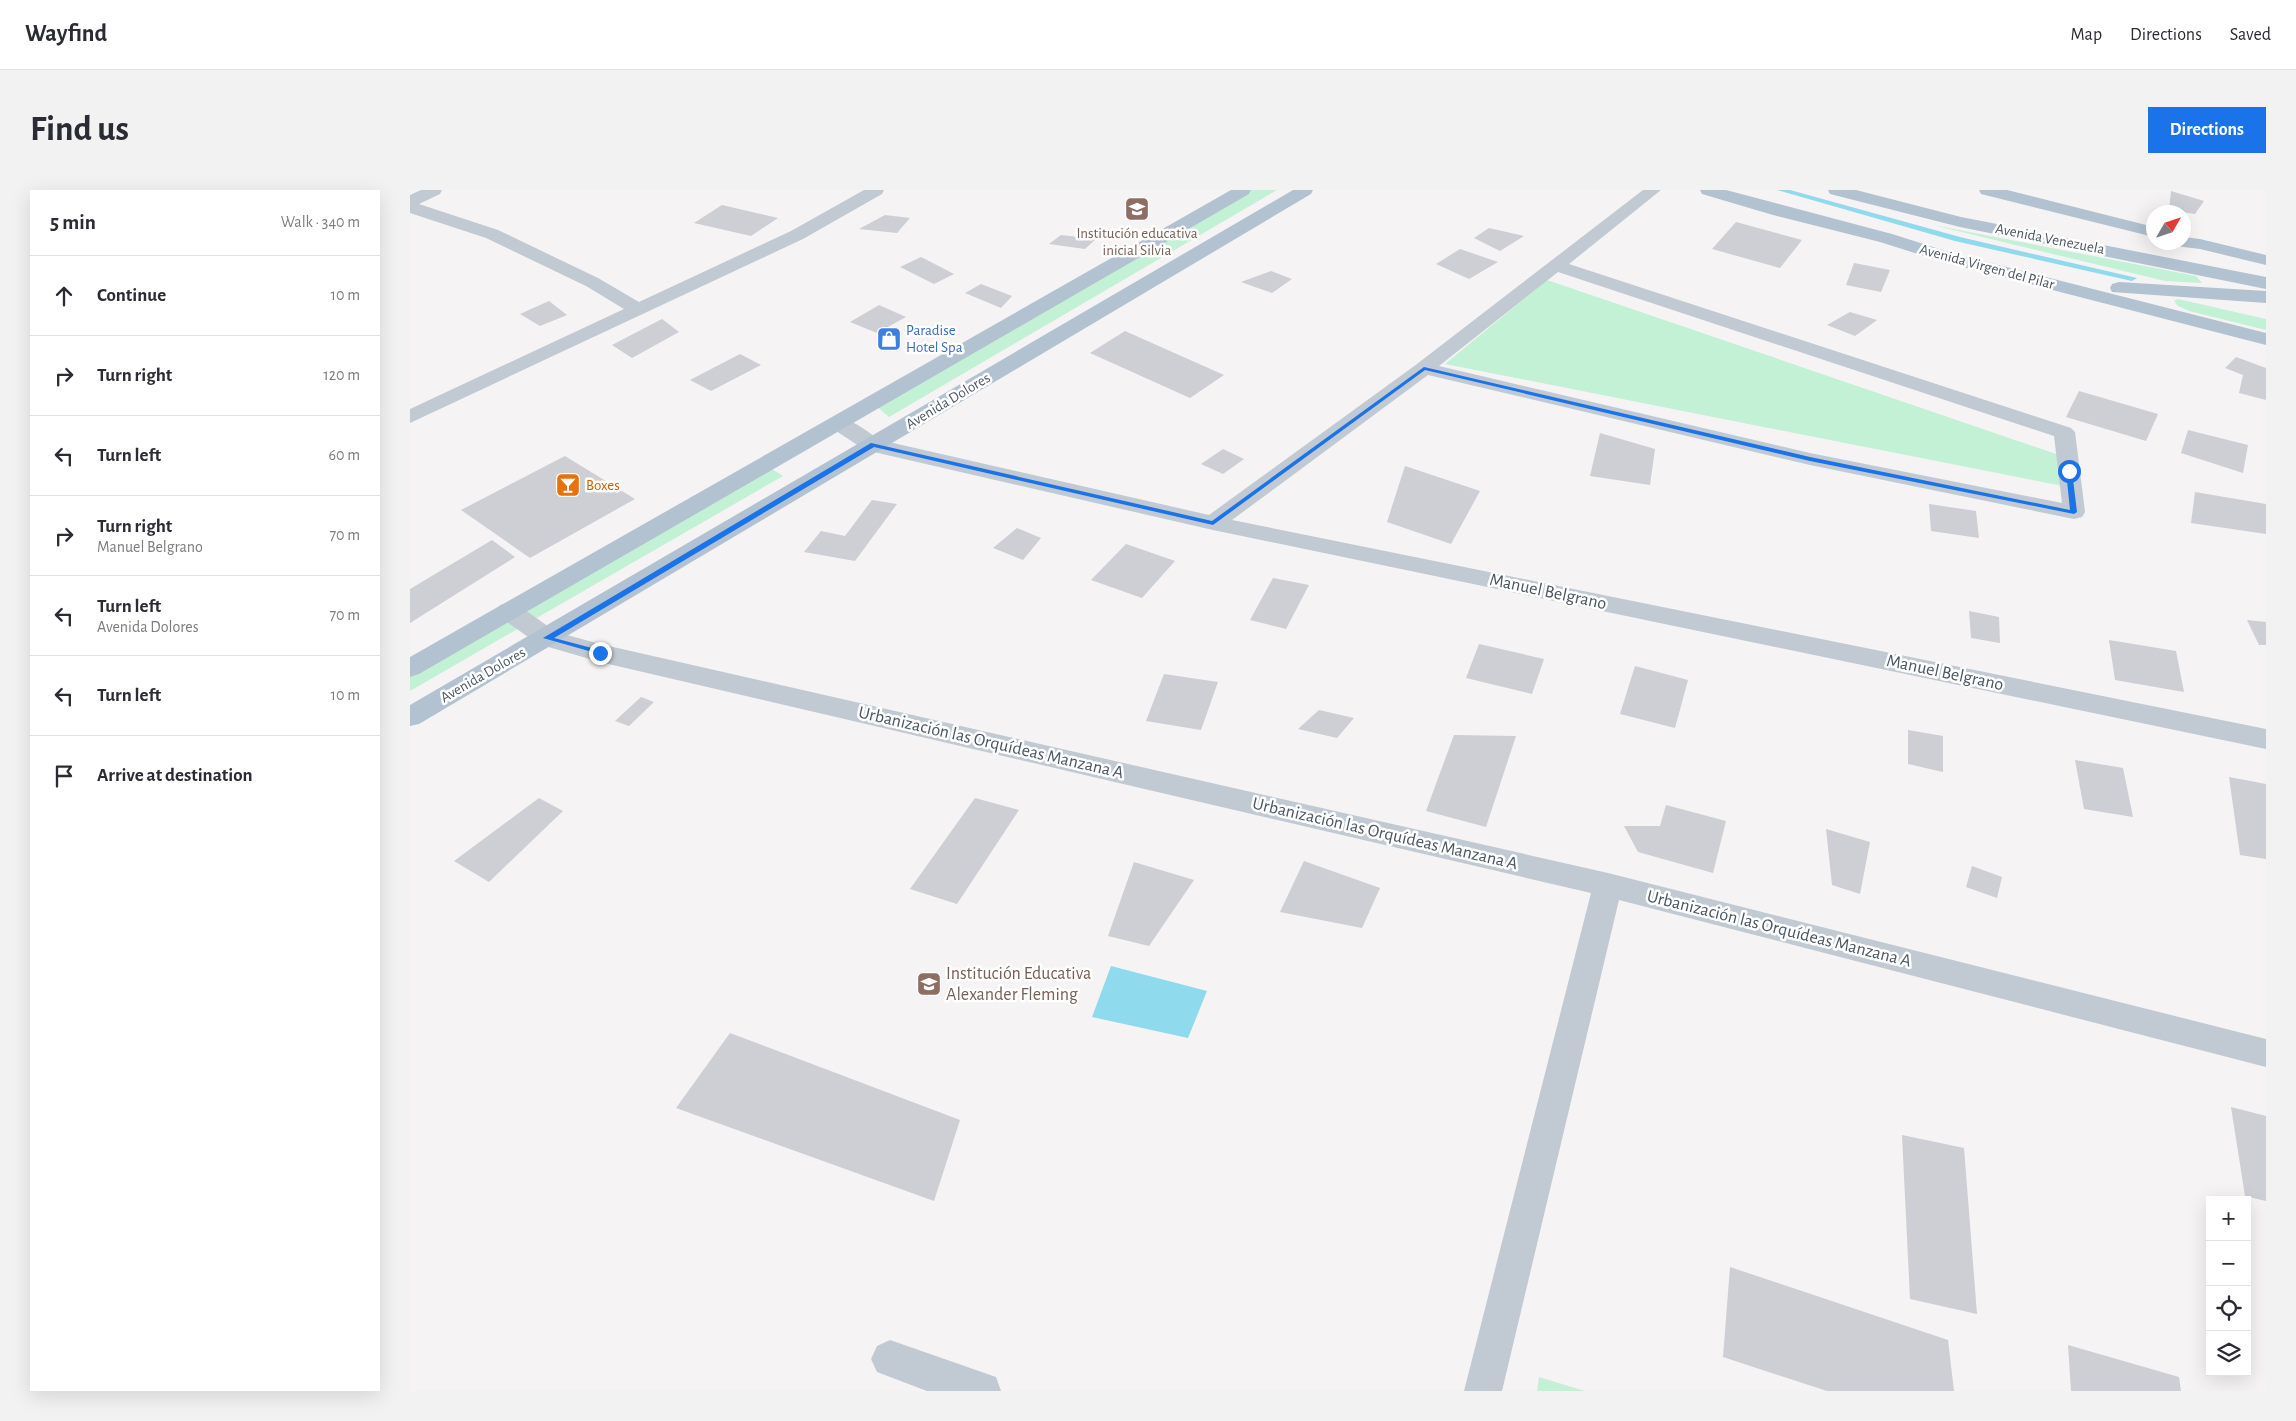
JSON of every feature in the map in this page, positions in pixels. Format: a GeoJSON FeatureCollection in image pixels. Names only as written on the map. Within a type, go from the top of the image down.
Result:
{"type":"FeatureCollection","features":[{"type":"Feature","properties":{"kind":"main road","name":"Avenida Dolores"},"geometry":{"type":"LineString","coordinates":[[410,668],[1243,190]]}},
{"type":"Feature","properties":{"kind":"main road","name":"Avenida Dolores"},"geometry":{"type":"LineString","coordinates":[[410,717],[547,638],[1304,190]]}},
{"type":"Feature","properties":{"kind":"main road","name":"Avenida Virgen del Pilar"},"geometry":{"type":"LineString","coordinates":[[1708,190],[1779,211],[1886,238],[1946,257],[2266,339]]}},
{"type":"Feature","properties":{"kind":"main road","name":"Avenida Venezuela"},"geometry":{"type":"LineString","coordinates":[[1836,190],[1960,222],[2266,283]]}},
{"type":"Feature","properties":{"kind":"main road","name":"Avenida Venezuela"},"geometry":{"type":"LineString","coordinates":[[1899,190],[1979,210],[2146,239]]}},
{"type":"Feature","properties":{"kind":"main road"},"geometry":{"type":"LineString","coordinates":[[1987,190],[2146,230]]}},
{"type":"Feature","properties":{"kind":"main road"},"geometry":{"type":"LineString","coordinates":[[1886,238],[2120,288],[2266,297]]}},
{"type":"Feature","properties":{"kind":"main road"},"geometry":{"type":"LineString","coordinates":[[2191,243],[2266,260]]}},
{"type":"Feature","properties":{"kind":"street"},"geometry":{"type":"LineString","coordinates":[[410,202],[434,190]]}},
{"type":"Feature","properties":{"kind":"street"},"geometry":{"type":"LineString","coordinates":[[410,417],[797,235],[876,190]]}},
{"type":"Feature","properties":{"kind":"street"},"geometry":{"type":"LineString","coordinates":[[1213,523],[1424,368],[1653,190]]}},
{"type":"Feature","properties":{"kind":"street"},"geometry":{"type":"LineString","coordinates":[[410,207],[492,234],[592,282],[638,310]]}},
{"type":"Feature","properties":{"kind":"street"},"geometry":{"type":"LineString","coordinates":[[1424,368],[1810,459],[2074,512],[2064,432],[1557,266]]}},
{"type":"Feature","properties":{"kind":"street","name":"Manuel Belgrano"},"geometry":{"type":"LineString","coordinates":[[837,423],[874,444],[1213,523],[2266,739]]}},
{"type":"Feature","properties":{"kind":"street","name":"Urbanización las Orquídeas Manzana A"},"geometry":{"type":"LineString","coordinates":[[509,611],[547,638],[600,653],[1608,885],[2266,1053]]}},
{"type":"Feature","properties":{"kind":"street"},"geometry":{"type":"LineString","coordinates":[[1484,1391],[1608,885]]}},
{"type":"Feature","properties":{"kind":"street"},"geometry":{"type":"LineString","coordinates":[[890,1359],[982,1391]]}},
{"type":"Feature","properties":{"kind":"green space"},"geometry":{"type":"Polygon","coordinates":[[[1251,190],[1277,190],[889,417],[874,404],[1251,190]]]}},
{"type":"Feature","properties":{"kind":"green space"},"geometry":{"type":"Polygon","coordinates":[[[1933,225],[2196,276],[2202,283],[2165,281],[1933,225]]]}},
{"type":"Feature","properties":{"kind":"green space"},"geometry":{"type":"Polygon","coordinates":[[[1547,280],[2065,457],[2063,486],[1445,364],[1547,280]]]}},
{"type":"Feature","properties":{"kind":"green space"},"geometry":{"type":"Polygon","coordinates":[[[2178,299],[2266,319],[2266,330],[2189,311],[2178,306],[2174,301],[2178,299]]]}},
{"type":"Feature","properties":{"kind":"green space"},"geometry":{"type":"Polygon","coordinates":[[[767,466],[783,476],[410,691],[410,674],[767,466]]]}},
{"type":"Feature","properties":{"kind":"green space"},"geometry":{"type":"Polygon","coordinates":[[[1539,1377],[1585,1391],[1537,1391],[1539,1377]]]}},
{"type":"Feature","properties":{"kind":"water"},"geometry":{"type":"Polygon","coordinates":[[[1111,966],[1207,991],[1188,1038],[1092,1017],[1111,966]]]}},
{"type":"Feature","properties":{"kind":"building"},"geometry":{"type":"Polygon","coordinates":[[[2171,191],[2204,201],[2195,214],[2191,213],[2191,205],[2170,205],[2171,191]]]}},
{"type":"Feature","properties":{"kind":"building"},"geometry":{"type":"Polygon","coordinates":[[[722,205],[778,218],[751,236],[694,223],[722,205]]]}},
{"type":"Feature","properties":{"kind":"building"},"geometry":{"type":"Polygon","coordinates":[[[885,215],[910,218],[897,233],[859,229],[885,215]]]}},
{"type":"Feature","properties":{"kind":"building"},"geometry":{"type":"Polygon","coordinates":[[[1736,222],[1802,240],[1780,268],[1712,249],[1736,222]]]}},
{"type":"Feature","properties":{"kind":"building"},"geometry":{"type":"Polygon","coordinates":[[[1489,228],[1524,236],[1500,251],[1474,238],[1489,228]]]}},
{"type":"Feature","properties":{"kind":"building"},"geometry":{"type":"Polygon","coordinates":[[[1061,235],[1096,239],[1085,249],[1049,244],[1061,235]]]}},
{"type":"Feature","properties":{"kind":"building"},"geometry":{"type":"Polygon","coordinates":[[[1460,249],[1498,262],[1469,279],[1436,264],[1460,249]]]}},
{"type":"Feature","properties":{"kind":"building"},"geometry":{"type":"Polygon","coordinates":[[[921,257],[954,274],[934,284],[900,267],[921,257]]]}},
{"type":"Feature","properties":{"kind":"building"},"geometry":{"type":"Polygon","coordinates":[[[1854,263],[1890,270],[1881,292],[1846,285],[1854,263]]]}},
{"type":"Feature","properties":{"kind":"building"},"geometry":{"type":"Polygon","coordinates":[[[1271,271],[1292,279],[1272,293],[1241,282],[1271,271]]]}},
{"type":"Feature","properties":{"kind":"building"},"geometry":{"type":"Polygon","coordinates":[[[981,284],[1012,296],[1001,308],[965,293],[981,284]]]}},
{"type":"Feature","properties":{"kind":"building"},"geometry":{"type":"Polygon","coordinates":[[[549,301],[567,315],[540,326],[520,314],[549,301]]]}},
{"type":"Feature","properties":{"kind":"building"},"geometry":{"type":"Polygon","coordinates":[[[879,305],[906,317],[877,333],[850,322],[879,305]]]}},
{"type":"Feature","properties":{"kind":"building"},"geometry":{"type":"Polygon","coordinates":[[[1850,312],[1877,320],[1855,336],[1827,325],[1850,312]]]}},
{"type":"Feature","properties":{"kind":"building"},"geometry":{"type":"Polygon","coordinates":[[[662,319],[679,332],[632,358],[612,345],[662,319]]]}},
{"type":"Feature","properties":{"kind":"building"},"geometry":{"type":"Polygon","coordinates":[[[1125,331],[1224,375],[1190,398],[1090,353],[1125,331]]]}},
{"type":"Feature","properties":{"kind":"building"},"geometry":{"type":"Polygon","coordinates":[[[740,354],[761,365],[711,391],[690,380],[740,354]]]}},
{"type":"Feature","properties":{"kind":"building"},"geometry":{"type":"Polygon","coordinates":[[[2236,357],[2266,368],[2266,400],[2239,393],[2243,375],[2225,368],[2236,357]]]}},
{"type":"Feature","properties":{"kind":"building"},"geometry":{"type":"Polygon","coordinates":[[[2079,391],[2158,414],[2146,441],[2066,417],[2079,391]]]}},
{"type":"Feature","properties":{"kind":"building"},"geometry":{"type":"Polygon","coordinates":[[[2188,430],[2248,445],[2243,473],[2181,453],[2188,430]]]}},
{"type":"Feature","properties":{"kind":"building"},"geometry":{"type":"Polygon","coordinates":[[[1600,433],[1655,449],[1650,485],[1590,476],[1600,433]]]}},
{"type":"Feature","properties":{"kind":"building"},"geometry":{"type":"Polygon","coordinates":[[[1223,449],[1244,459],[1223,474],[1201,464],[1223,449]]]}},
{"type":"Feature","properties":{"kind":"building"},"geometry":{"type":"Polygon","coordinates":[[[565,456],[635,499],[530,558],[461,510],[565,456]]]}},
{"type":"Feature","properties":{"kind":"building"},"geometry":{"type":"Polygon","coordinates":[[[1405,466],[1480,491],[1451,544],[1387,522],[1405,466]]]}},
{"type":"Feature","properties":{"kind":"building"},"geometry":{"type":"Polygon","coordinates":[[[2195,492],[2266,504],[2266,534],[2191,523],[2195,492]]]}},
{"type":"Feature","properties":{"kind":"building"},"geometry":{"type":"Polygon","coordinates":[[[872,500],[897,504],[855,561],[804,552],[821,531],[845,536],[872,500]]]}},
{"type":"Feature","properties":{"kind":"building"},"geometry":{"type":"Polygon","coordinates":[[[1929,504],[1976,511],[1979,538],[1931,531],[1929,504]]]}},
{"type":"Feature","properties":{"kind":"building"},"geometry":{"type":"Polygon","coordinates":[[[1017,528],[1041,538],[1023,560],[993,548],[1017,528]]]}},
{"type":"Feature","properties":{"kind":"building"},"geometry":{"type":"Polygon","coordinates":[[[492,540],[515,557],[410,623],[410,589],[492,540]]]}},
{"type":"Feature","properties":{"kind":"building"},"geometry":{"type":"Polygon","coordinates":[[[1126,544],[1175,561],[1142,598],[1091,580],[1126,544]]]}},
{"type":"Feature","properties":{"kind":"building"},"geometry":{"type":"Polygon","coordinates":[[[1273,578],[1309,585],[1286,629],[1250,620],[1273,578]]]}},
{"type":"Feature","properties":{"kind":"building"},"geometry":{"type":"Polygon","coordinates":[[[1969,611],[1999,617],[2000,643],[1971,638],[1969,611]]]}},
{"type":"Feature","properties":{"kind":"building"},"geometry":{"type":"Polygon","coordinates":[[[2247,620],[2266,622],[2266,645],[2259,645],[2247,620]]]}},
{"type":"Feature","properties":{"kind":"building"},"geometry":{"type":"Polygon","coordinates":[[[2109,640],[2176,651],[2184,692],[2115,680],[2109,640]]]}},
{"type":"Feature","properties":{"kind":"building"},"geometry":{"type":"Polygon","coordinates":[[[1479,644],[1544,659],[1532,694],[1466,678],[1479,644]]]}},
{"type":"Feature","properties":{"kind":"building"},"geometry":{"type":"Polygon","coordinates":[[[1635,666],[1688,680],[1675,728],[1620,714],[1635,666]]]}},
{"type":"Feature","properties":{"kind":"building"},"geometry":{"type":"Polygon","coordinates":[[[1164,674],[1218,682],[1201,730],[1146,721],[1164,674]]]}},
{"type":"Feature","properties":{"kind":"building"},"geometry":{"type":"Polygon","coordinates":[[[641,697],[654,702],[629,726],[615,721],[641,697]]]}},
{"type":"Feature","properties":{"kind":"building"},"geometry":{"type":"Polygon","coordinates":[[[1319,710],[1354,718],[1337,738],[1298,729],[1319,710]]]}},
{"type":"Feature","properties":{"kind":"building"},"geometry":{"type":"Polygon","coordinates":[[[1908,730],[1943,736],[1943,772],[1908,764],[1908,730]]]}},
{"type":"Feature","properties":{"kind":"building"},"geometry":{"type":"Polygon","coordinates":[[[1454,735],[1516,736],[1486,827],[1426,811],[1454,735]]]}},
{"type":"Feature","properties":{"kind":"building"},"geometry":{"type":"Polygon","coordinates":[[[2075,760],[2123,768],[2133,817],[2084,809],[2075,760]]]}},
{"type":"Feature","properties":{"kind":"building"},"geometry":{"type":"Polygon","coordinates":[[[2229,777],[2266,784],[2266,859],[2240,855],[2229,777]]]}},
{"type":"Feature","properties":{"kind":"building"},"geometry":{"type":"Polygon","coordinates":[[[539,798],[563,811],[489,882],[454,861],[539,798]]]}},
{"type":"Feature","properties":{"kind":"building"},"geometry":{"type":"Polygon","coordinates":[[[975,798],[1019,810],[957,904],[910,889],[975,798]]]}},
{"type":"Feature","properties":{"kind":"building"},"geometry":{"type":"Polygon","coordinates":[[[1666,805],[1726,821],[1713,873],[1638,852],[1624,826],[1660,826],[1666,805]]]}},
{"type":"Feature","properties":{"kind":"building"},"geometry":{"type":"Polygon","coordinates":[[[1826,829],[1870,842],[1860,894],[1832,885],[1826,829]]]}},
{"type":"Feature","properties":{"kind":"building"},"geometry":{"type":"Polygon","coordinates":[[[1304,861],[1380,888],[1362,928],[1280,912],[1304,861]]]}},
{"type":"Feature","properties":{"kind":"building"},"geometry":{"type":"Polygon","coordinates":[[[1134,862],[1194,880],[1149,946],[1108,936],[1134,862]]]}},
{"type":"Feature","properties":{"kind":"building"},"geometry":{"type":"Polygon","coordinates":[[[1972,866],[2002,877],[1997,898],[1966,887],[1972,866]]]}},
{"type":"Feature","properties":{"kind":"building"},"geometry":{"type":"Polygon","coordinates":[[[730,1033],[960,1120],[934,1201],[676,1108],[730,1033]]]}},
{"type":"Feature","properties":{"kind":"building"},"geometry":{"type":"Polygon","coordinates":[[[2231,1107],[2266,1116],[2266,1201],[2245,1196],[2231,1107]]]}},
{"type":"Feature","properties":{"kind":"building"},"geometry":{"type":"Polygon","coordinates":[[[1902,1135],[1964,1148],[1977,1314],[1910,1299],[1902,1135]]]}},
{"type":"Feature","properties":{"kind":"building"},"geometry":{"type":"Polygon","coordinates":[[[1730,1267],[1948,1340],[1954,1391],[1827,1391],[1723,1357],[1730,1267]]]}},
{"type":"Feature","properties":{"kind":"building"},"geometry":{"type":"Polygon","coordinates":[[[2068,1345],[2179,1377],[2181,1391],[2071,1391],[2068,1345]]]}},
{"type":"Feature","properties":{"kind":"waterway"},"geometry":{"type":"LineString","coordinates":[[1781,190],[1958,239],[2132,278]]}},
{"type":"Feature","properties":{"kind":"place","name":"Institución educativa inicial Silvia"},"geometry":{"type":"Point","coordinates":[1137,209]}},
{"type":"Feature","properties":{"kind":"place","name":"Paradise Hotel Spa"},"geometry":{"type":"Point","coordinates":[889,339]}},
{"type":"Feature","properties":{"kind":"place","name":"Boxes"},"geometry":{"type":"Point","coordinates":[568,485]}},
{"type":"Feature","properties":{"kind":"place","name":"Institución Educativa Alexander Fleming"},"geometry":{"type":"Point","coordinates":[929,984]}},
{"type":"Feature","properties":{"kind":"route"},"geometry":{"type":"LineString","coordinates":[[600,653],[547,638],[874,444],[1213,523],[1424,368],[1810,459],[2074,512],[2069,471]]}}]}
